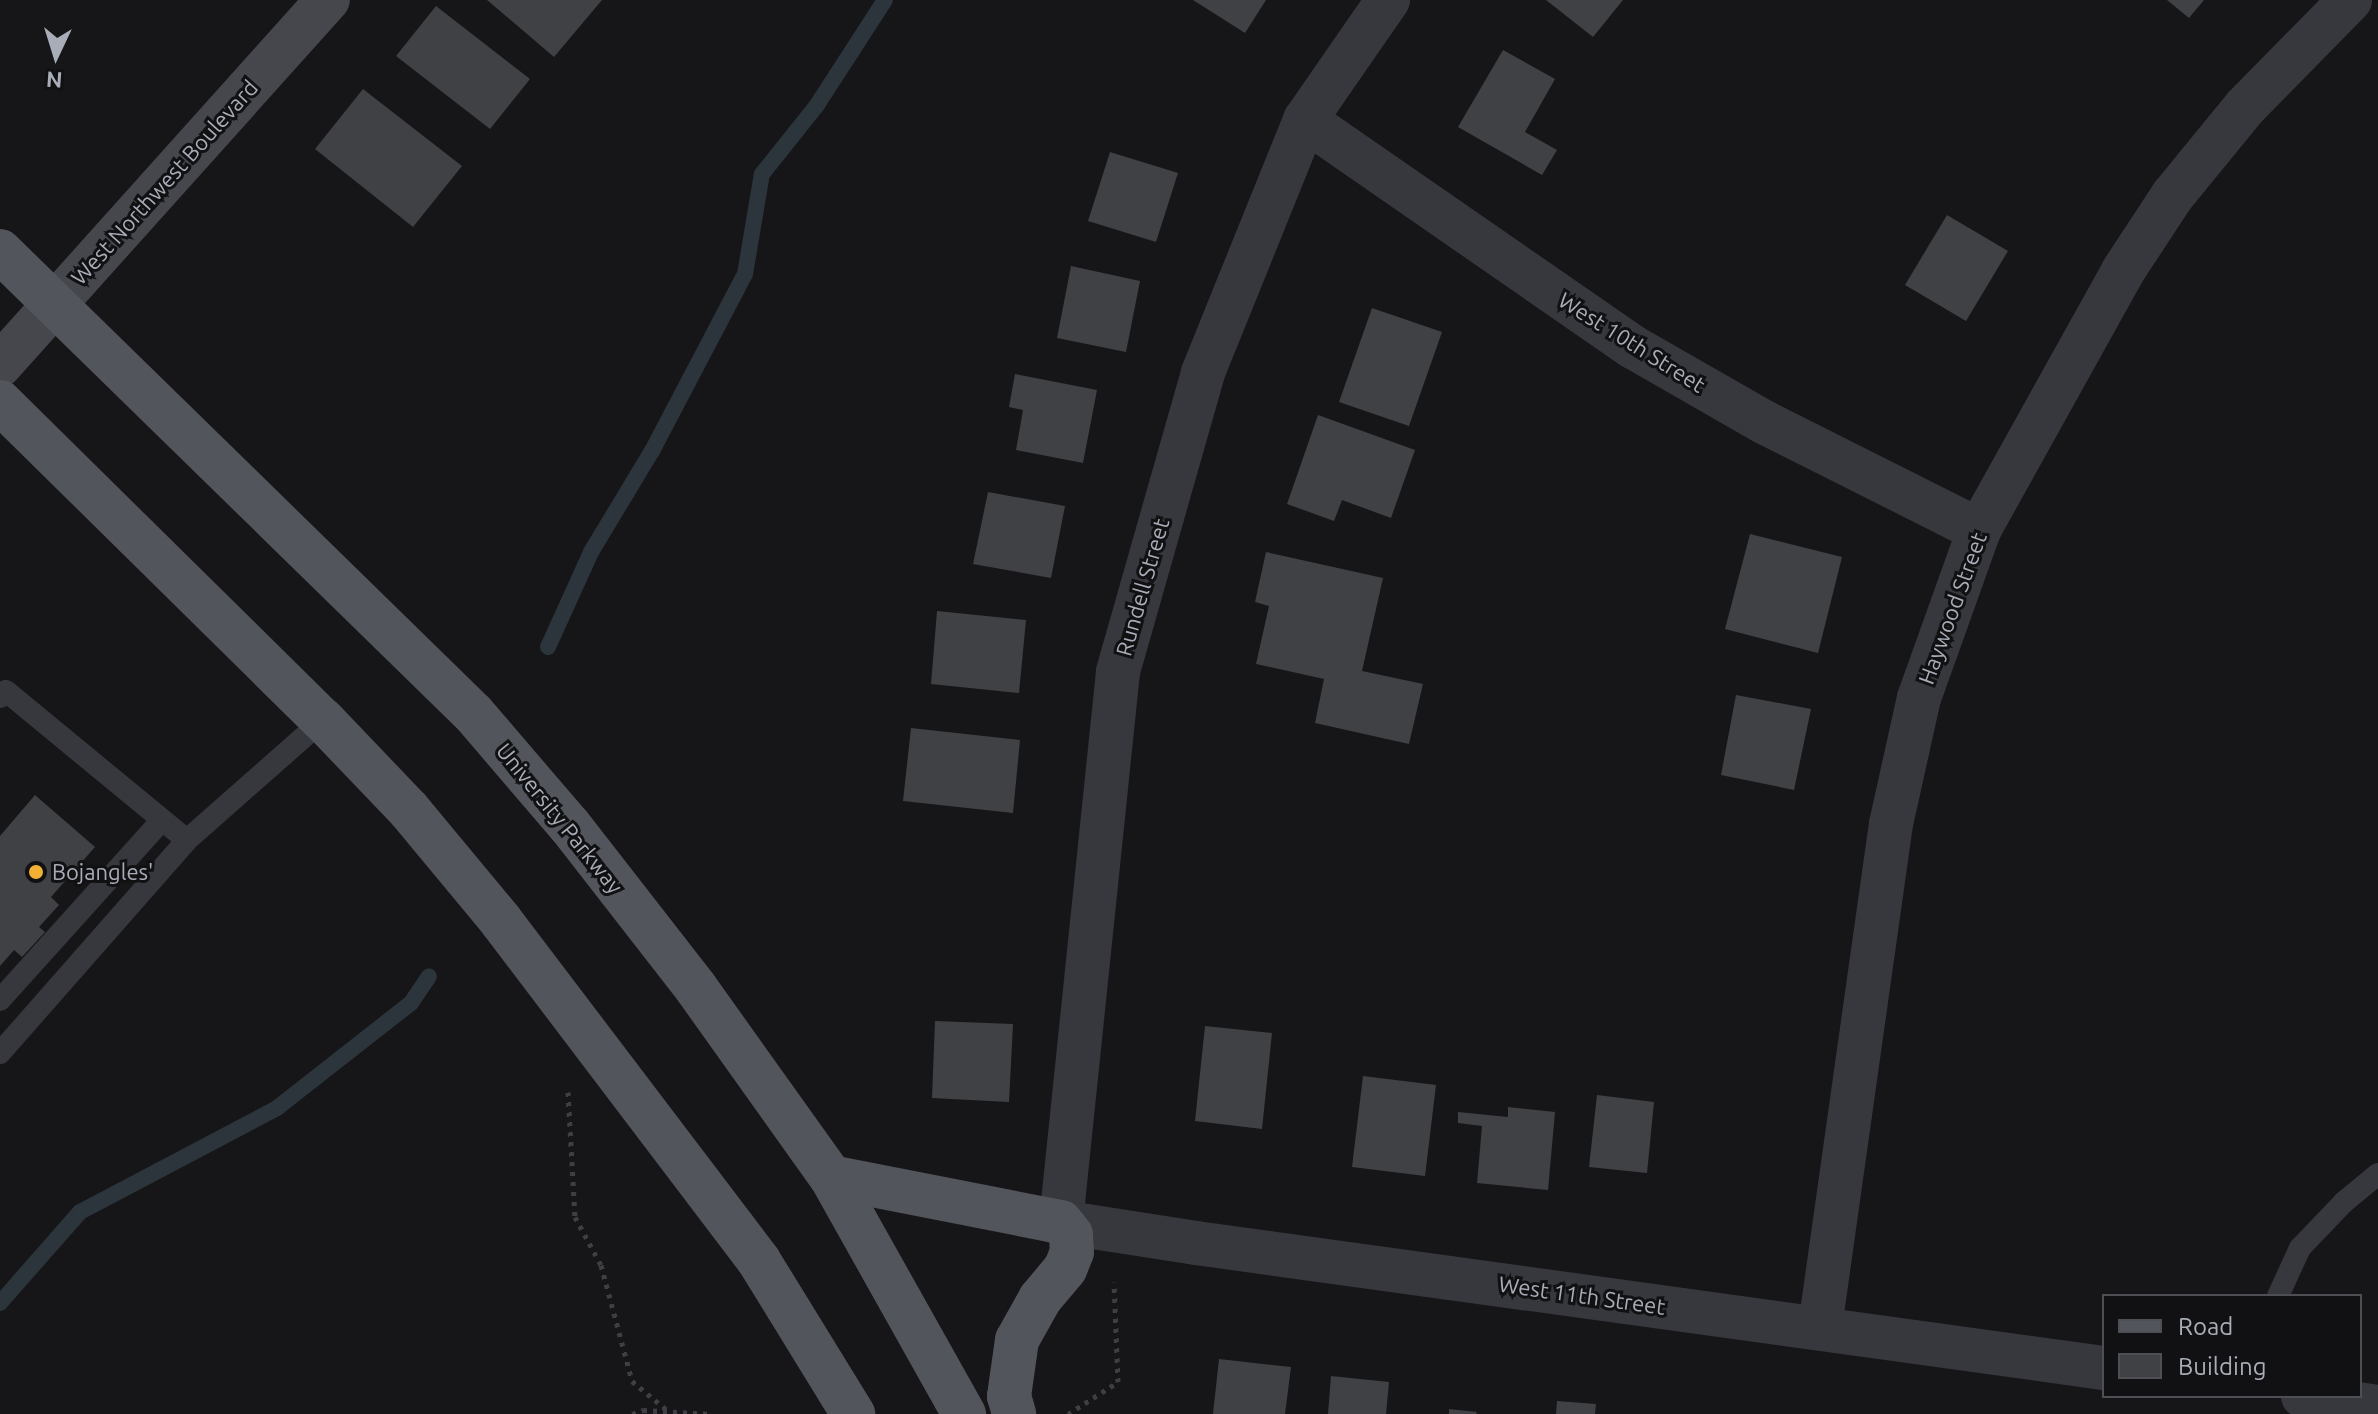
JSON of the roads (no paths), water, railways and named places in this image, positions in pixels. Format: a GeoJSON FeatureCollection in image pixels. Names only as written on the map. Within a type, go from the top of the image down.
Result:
{"type":"FeatureCollection","features":[{"type":"Feature","properties":{"kind":"main road","name":"West Northwest Boulevard"},"geometry":{"type":"LineString","coordinates":[[0,365],[328,0]]}},
{"type":"Feature","properties":{"kind":"main road","name":"University Parkway"},"geometry":{"type":"LineString","coordinates":[[0,251],[473,713],[570,826],[696,988],[831,1177],[964,1414]]}},
{"type":"Feature","properties":{"kind":"main road"},"geometry":{"type":"LineString","coordinates":[[0,402],[323,720],[446,854],[759,1261],[853,1414]]}},
{"type":"Feature","properties":{"kind":"main road"},"geometry":{"type":"LineString","coordinates":[[831,1177],[1061,1222],[1071,1235],[1072,1252],[1017,1340],[1009,1396],[1014,1414]]}},
{"type":"Feature","properties":{"kind":"street","name":"Rundell Street"},"geometry":{"type":"LineString","coordinates":[[1061,1222],[1118,672],[1203,373],[1305,120],[1388,0]]}},
{"type":"Feature","properties":{"kind":"street","name":"Haywood Street"},"geometry":{"type":"LineString","coordinates":[[1820,1327],[1891,824],[1919,698],[1979,530],[2123,271],[2173,195],[2245,107],[2350,0]]}},
{"type":"Feature","properties":{"kind":"street","name":"West 10th Street"},"geometry":{"type":"LineString","coordinates":[[1305,120],[1633,347],[1764,422],[1979,530]]}},
{"type":"Feature","properties":{"kind":"street","name":"West 11th Street"},"geometry":{"type":"LineString","coordinates":[[1061,1222],[2102,1368]]}},
{"type":"Feature","properties":{"kind":"street"},"geometry":{"type":"LineString","coordinates":[[2317,1398],[2378,1407]]}},
{"type":"Feature","properties":{"kind":"lane"},"geometry":{"type":"LineString","coordinates":[[3,694],[187,840]]}},
{"type":"Feature","properties":{"kind":"lane"},"geometry":{"type":"LineString","coordinates":[[0,1053],[187,840],[323,720]]}},
{"type":"Feature","properties":{"kind":"lane"},"geometry":{"type":"LineString","coordinates":[[0,1000],[162,820]]}},
{"type":"Feature","properties":{"kind":"lane"},"geometry":{"type":"LineString","coordinates":[[2279,1294],[2300,1248],[2344,1202],[2378,1174]]}},
{"type":"Feature","properties":{"kind":"waterway"},"geometry":{"type":"LineString","coordinates":[[548,647],[591,552],[652,451],[745,274],[762,174],[817,105],[885,0]]}},
{"type":"Feature","properties":{"kind":"waterway"},"geometry":{"type":"LineString","coordinates":[[0,1303],[80,1212],[277,1108],[411,1003],[429,976]]}},
{"type":"Feature","properties":{"kind":"place","name":"Bojangles'"},"geometry":{"type":"Point","coordinates":[36,872]}}]}
